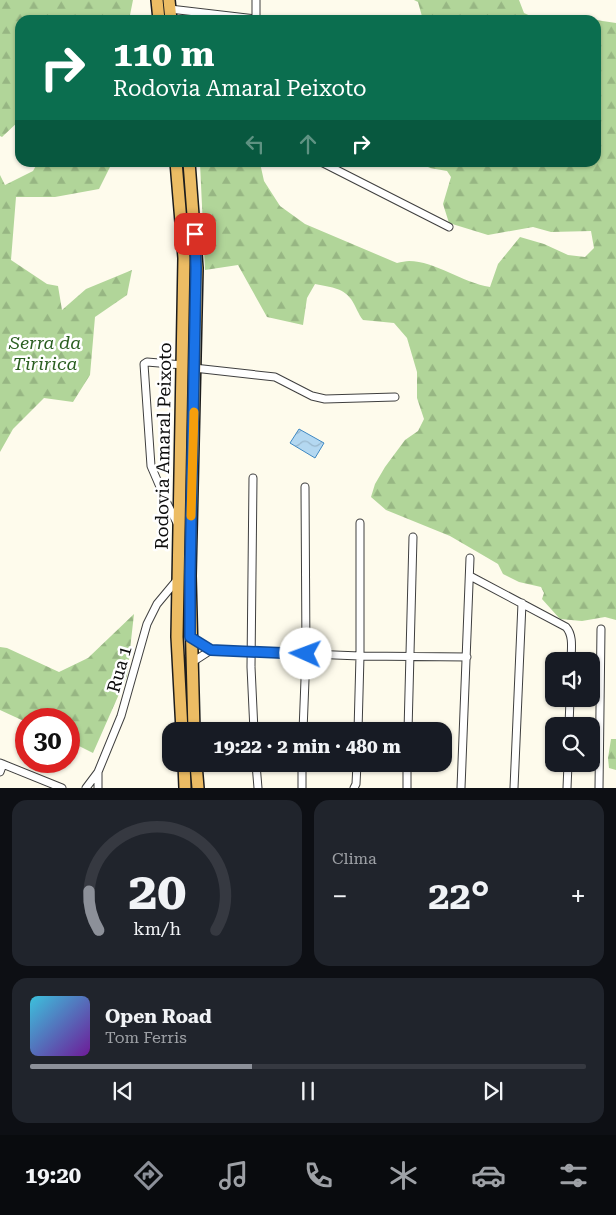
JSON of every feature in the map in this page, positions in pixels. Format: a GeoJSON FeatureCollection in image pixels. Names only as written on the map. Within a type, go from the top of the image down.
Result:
{"type":"FeatureCollection","features":[{"type":"Feature","properties":{"kind":"highway"},"geometry":{"type":"LineString","coordinates":[[157,0],[158,15]]}},
{"type":"Feature","properties":{"kind":"highway","name":"Rodovia Amaral Peixoto"},"geometry":{"type":"LineString","coordinates":[[176,167],[184,258],[177,637],[182,722]]}},
{"type":"Feature","properties":{"kind":"highway","name":"Rodovia Amaral Peixoto"},"geometry":{"type":"LineString","coordinates":[[189,167],[196,268],[190,576],[190,637],[194,722]]}},
{"type":"Feature","properties":{"kind":"highway"},"geometry":{"type":"LineString","coordinates":[[184,772],[185,788]]}},
{"type":"Feature","properties":{"kind":"highway"},"geometry":{"type":"LineString","coordinates":[[197,772],[198,788]]}},
{"type":"Feature","properties":{"kind":"street"},"geometry":{"type":"LineString","coordinates":[[256,0],[256,15]]}},
{"type":"Feature","properties":{"kind":"street"},"geometry":{"type":"LineString","coordinates":[[170,10],[218,15]]}},
{"type":"Feature","properties":{"kind":"street"},"geometry":{"type":"LineString","coordinates":[[331,167],[449,227]]}},
{"type":"Feature","properties":{"kind":"street"},"geometry":{"type":"LineString","coordinates":[[179,527],[151,466],[144,364],[147,362],[183,365]]}},
{"type":"Feature","properties":{"kind":"street"},"geometry":{"type":"LineString","coordinates":[[194,368],[275,377],[312,396],[324,399],[395,397]]}},
{"type":"Feature","properties":{"kind":"street"},"geometry":{"type":"LineString","coordinates":[[253,478],[251,683],[253,722]]}},
{"type":"Feature","properties":{"kind":"street"},"geometry":{"type":"LineString","coordinates":[[303,722],[306,654],[305,487]]}},
{"type":"Feature","properties":{"kind":"street"},"geometry":{"type":"LineString","coordinates":[[167,503],[180,494]]}},
{"type":"Feature","properties":{"kind":"street"},"geometry":{"type":"LineString","coordinates":[[358,722],[360,523]]}},
{"type":"Feature","properties":{"kind":"street"},"geometry":{"type":"LineString","coordinates":[[408,722],[413,537]]}},
{"type":"Feature","properties":{"kind":"street"},"geometry":{"type":"LineString","coordinates":[[461,788],[470,558]]}},
{"type":"Feature","properties":{"kind":"street"},"geometry":{"type":"LineString","coordinates":[[470,576],[568,630],[571,640],[571,652]]}},
{"type":"Feature","properties":{"kind":"street","name":"Rua 1"},"geometry":{"type":"LineString","coordinates":[[86,788],[98,772],[121,716],[147,624],[157,604],[178,580]]}},
{"type":"Feature","properties":{"kind":"street"},"geometry":{"type":"LineString","coordinates":[[514,788],[522,603]]}},
{"type":"Feature","properties":{"kind":"street"},"geometry":{"type":"LineString","coordinates":[[599,788],[601,629]]}},
{"type":"Feature","properties":{"kind":"street"},"geometry":{"type":"LineString","coordinates":[[190,637],[211,650],[360,656],[467,657]]}},
{"type":"Feature","properties":{"kind":"street"},"geometry":{"type":"LineString","coordinates":[[191,663],[211,650]]}},
{"type":"Feature","properties":{"kind":"street"},"geometry":{"type":"LineString","coordinates":[[0,772],[2,764],[62,788]]}},
{"type":"Feature","properties":{"kind":"street","name":"Rua 1"},"geometry":{"type":"LineString","coordinates":[[98,772],[98,788]]}},
{"type":"Feature","properties":{"kind":"street"},"geometry":{"type":"LineString","coordinates":[[257,772],[258,788]]}},
{"type":"Feature","properties":{"kind":"street"},"geometry":{"type":"LineString","coordinates":[[302,772],[302,788]]}},
{"type":"Feature","properties":{"kind":"street"},"geometry":{"type":"LineString","coordinates":[[357,772],[358,786]]}},
{"type":"Feature","properties":{"kind":"street"},"geometry":{"type":"LineString","coordinates":[[407,772],[407,788]]}},
{"type":"Feature","properties":{"kind":"street"},"geometry":{"type":"LineString","coordinates":[[567,788],[568,772]]}},
{"type":"Feature","properties":{"kind":"green space"},"geometry":{"type":"Polygon","coordinates":[[[0,0],[133,0],[130,15],[15,15],[15,125],[2,137],[0,136],[0,0]]]}},
{"type":"Feature","properties":{"kind":"green space"},"geometry":{"type":"Polygon","coordinates":[[[414,0],[519,0],[524,13],[528,15],[422,15],[418,2],[414,0]]]}},
{"type":"Feature","properties":{"kind":"green space"},"geometry":{"type":"Polygon","coordinates":[[[601,21],[616,23],[616,620],[605,617],[582,621],[560,619],[542,599],[544,593],[541,587],[519,582],[503,574],[498,564],[450,536],[386,510],[371,497],[375,484],[385,467],[405,440],[418,431],[424,419],[417,398],[417,372],[407,338],[394,323],[363,320],[351,299],[344,292],[315,284],[307,298],[303,325],[267,317],[238,265],[205,270],[200,167],[261,167],[264,181],[280,206],[305,224],[397,263],[409,261],[429,264],[480,285],[490,287],[498,264],[520,237],[544,244],[568,255],[585,257],[594,248],[591,231],[551,232],[533,227],[488,235],[449,223],[443,204],[451,177],[447,171],[428,167],[601,167],[601,21]]]}},
{"type":"Feature","properties":{"kind":"green space","name":"Serra da Tiririca"},"geometry":{"type":"Polygon","coordinates":[[[35,167],[110,167],[99,189],[55,197],[16,197],[11,260],[47,284],[58,286],[62,310],[86,289],[132,270],[127,295],[95,317],[90,375],[73,402],[44,398],[13,429],[0,452],[0,175],[5,185],[33,171],[35,167]]]}},
{"type":"Feature","properties":{"kind":"green space"},"geometry":{"type":"Polygon","coordinates":[[[134,614],[127,676],[93,753],[80,746],[80,708],[15,708],[15,717],[0,710],[0,647],[7,648],[59,672],[88,658],[134,614]]]}},
{"type":"Feature","properties":{"kind":"green space"},"geometry":{"type":"Polygon","coordinates":[[[611,739],[616,739],[616,770],[609,768],[608,758],[611,739]]]}},
{"type":"Feature","properties":{"kind":"water"},"geometry":{"type":"Polygon","coordinates":[[[299,429],[324,443],[315,458],[290,443],[299,429]]]}},
{"type":"Feature","properties":{"kind":"slow traffic"},"geometry":{"type":"LineString","coordinates":[[191,516],[194,412]]}},
{"type":"Feature","properties":{"kind":"route"},"geometry":{"type":"LineString","coordinates":[[195,234],[190,637],[211,650],[306,654]]}}]}
